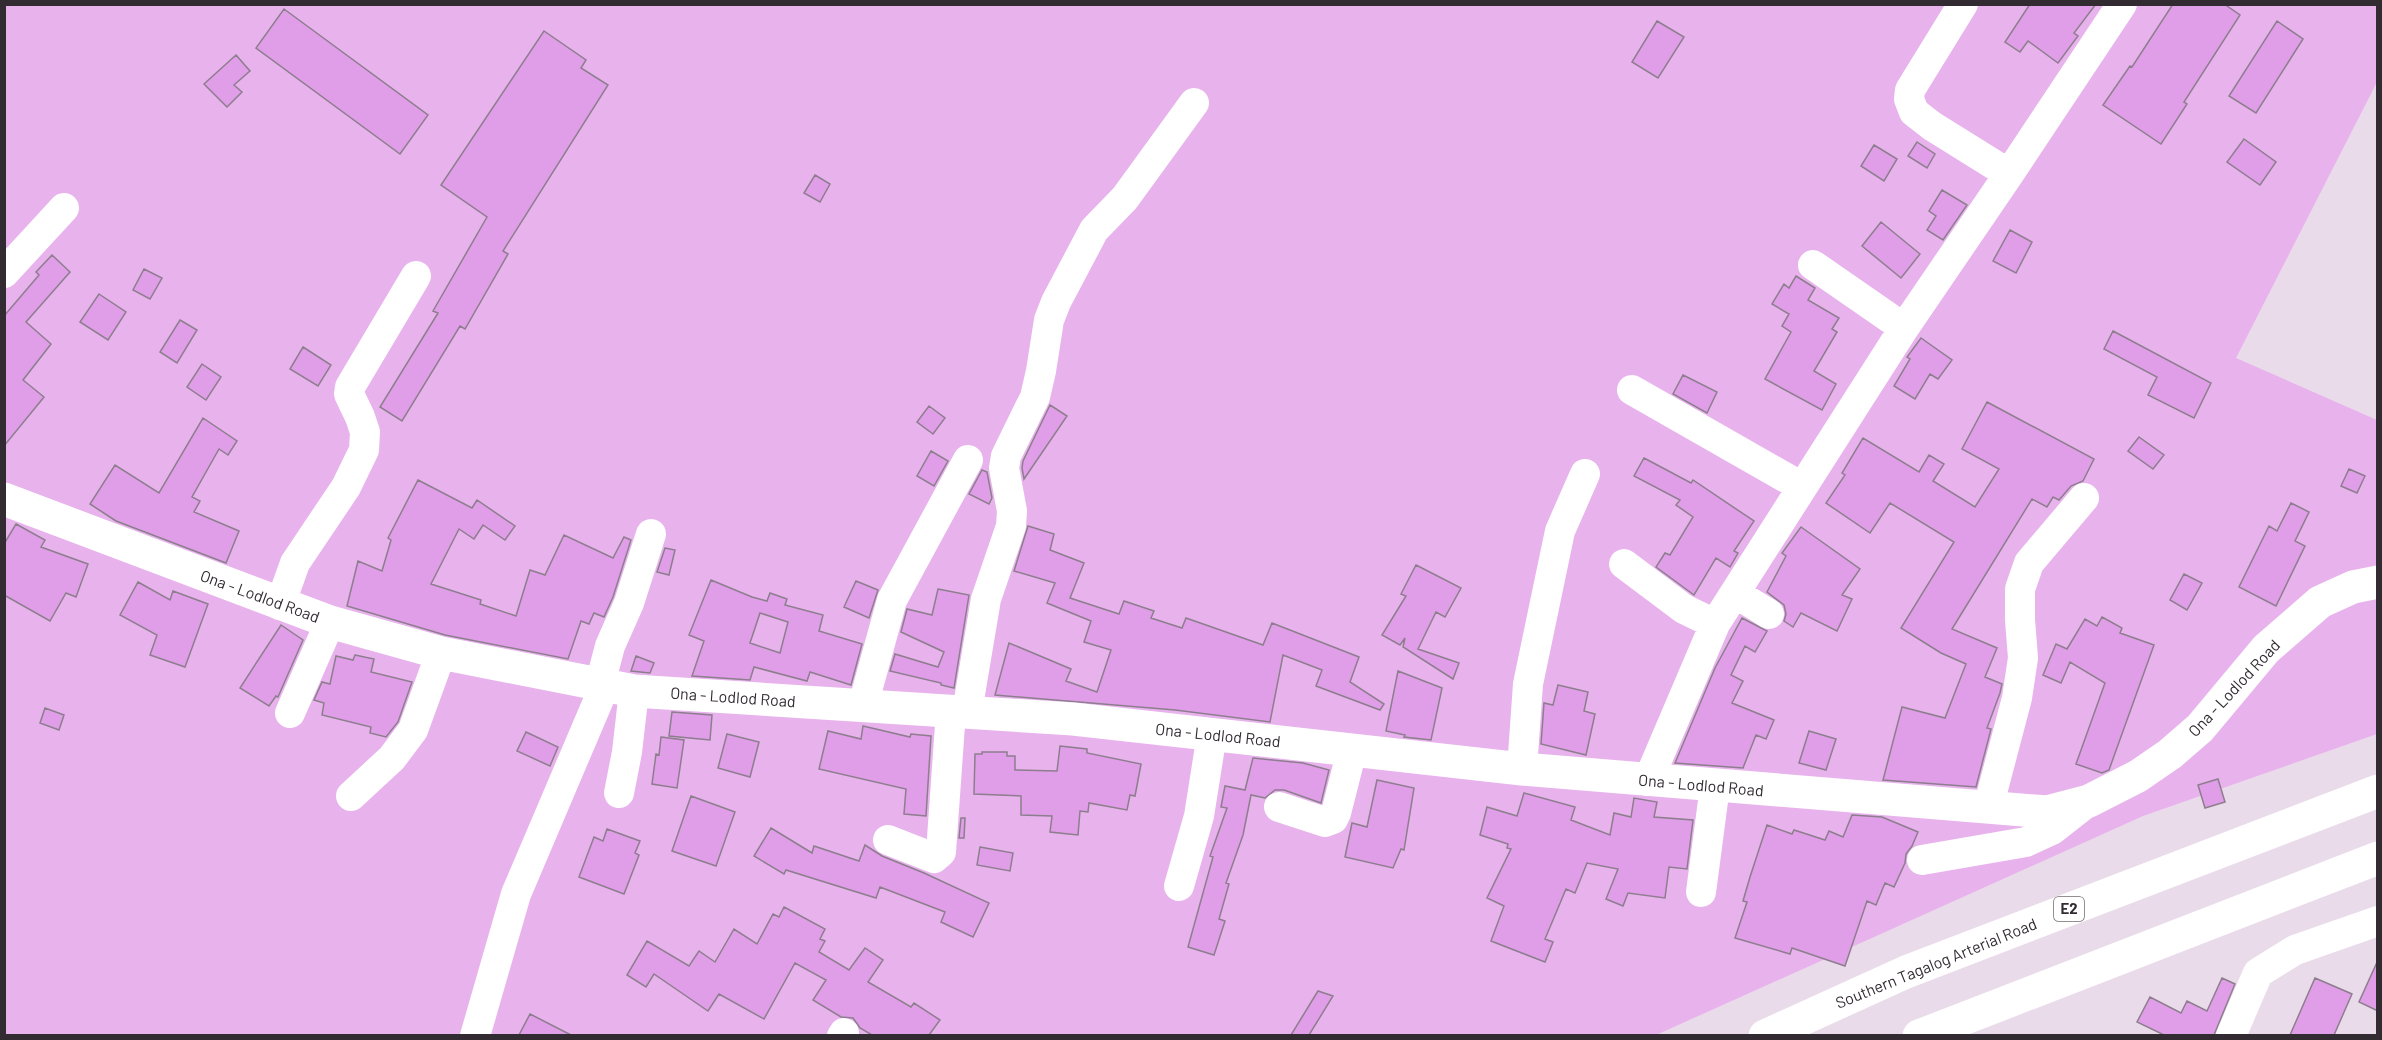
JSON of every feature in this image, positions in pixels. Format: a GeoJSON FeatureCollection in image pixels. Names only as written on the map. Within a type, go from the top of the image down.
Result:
{"type":"FeatureCollection","features":[{"type":"Feature","properties":{"kind":"main road","name":"Ona - Lodlod Road"},"geometry":{"type":"LineString","coordinates":[[4,499],[330,622],[441,653],[613,687],[1073,719],[1522,769],[2047,812],[2089,801],[2138,776],[2170,754],[2200,728],[2266,650],[2320,602],[2353,588],[2378,582]]}},
{"type":"Feature","properties":{"kind":"main road","name":"Southern Tagalog Arterial Road"},"geometry":{"type":"LineString","coordinates":[[1765,1035],[1906,972],[2378,791]]}},
{"type":"Feature","properties":{"kind":"main road"},"geometry":{"type":"LineString","coordinates":[[1919,1035],[2378,858]]}},
{"type":"Feature","properties":{"kind":"street"},"geometry":{"type":"LineString","coordinates":[[1963,4],[1910,90],[1910,105],[1914,112],[1932,126],[2009,174]]}},
{"type":"Feature","properties":{"kind":"street"},"geometry":{"type":"LineString","coordinates":[[1648,781],[1715,624],[1904,328],[2122,4]]}},
{"type":"Feature","properties":{"kind":"street"},"geometry":{"type":"LineString","coordinates":[[888,840],[934,858],[941,852],[959,711],[986,599],[1011,526],[1012,511],[1004,468],[1006,456],[1035,397],[1049,320],[1094,230],[1125,198],[1194,103]]}},
{"type":"Feature","properties":{"kind":"street"},"geometry":{"type":"LineString","coordinates":[[4,273],[64,208]]}},
{"type":"Feature","properties":{"kind":"street"},"geometry":{"type":"LineString","coordinates":[[1813,265],[1904,328]]}},
{"type":"Feature","properties":{"kind":"street"},"geometry":{"type":"LineString","coordinates":[[280,605],[295,563],[346,487],[364,450],[365,432],[349,394],[350,387],[416,276]]}},
{"type":"Feature","properties":{"kind":"street"},"geometry":{"type":"LineString","coordinates":[[1632,390],[1802,487]]}},
{"type":"Feature","properties":{"kind":"street"},"geometry":{"type":"LineString","coordinates":[[863,705],[892,600],[968,460]]}},
{"type":"Feature","properties":{"kind":"street"},"geometry":{"type":"LineString","coordinates":[[1522,769],[1528,684],[1560,531],[1585,474]]}},
{"type":"Feature","properties":{"kind":"street"},"geometry":{"type":"LineString","coordinates":[[1988,808],[2017,698],[2023,658],[2020,589],[2029,563],[2084,498]]}},
{"type":"Feature","properties":{"kind":"street"},"geometry":{"type":"LineString","coordinates":[[619,793],[627,753],[613,687],[610,646],[630,603],[651,534]]}},
{"type":"Feature","properties":{"kind":"street"},"geometry":{"type":"LineString","coordinates":[[1624,564],[1684,609],[1715,624]]}},
{"type":"Feature","properties":{"kind":"street"},"geometry":{"type":"LineString","coordinates":[[1735,593],[1769,614]]}},
{"type":"Feature","properties":{"kind":"street"},"geometry":{"type":"LineString","coordinates":[[290,713],[330,622]]}},
{"type":"Feature","properties":{"kind":"street"},"geometry":{"type":"LineString","coordinates":[[351,796],[392,758],[413,730],[441,653]]}},
{"type":"Feature","properties":{"kind":"street"},"geometry":{"type":"LineString","coordinates":[[476,1035],[516,894],[613,687]]}},
{"type":"Feature","properties":{"kind":"street"},"geometry":{"type":"LineString","coordinates":[[1179,886],[1200,816],[1212,734]]}},
{"type":"Feature","properties":{"kind":"street"},"geometry":{"type":"LineString","coordinates":[[1279,807],[1325,822],[1333,819],[1352,750]]}},
{"type":"Feature","properties":{"kind":"street"},"geometry":{"type":"LineString","coordinates":[[1701,892],[1715,786]]}},
{"type":"Feature","properties":{"kind":"street"},"geometry":{"type":"LineString","coordinates":[[1922,860],[2025,842],[2052,830],[2089,801]]}},
{"type":"Feature","properties":{"kind":"street"},"geometry":{"type":"LineString","coordinates":[[2231,1035],[2258,973],[2295,950],[2378,921]]}},
{"type":"Feature","properties":{"kind":"shaded area"},"geometry":{"type":"Polygon","coordinates":[[[5,5],[2377,5],[2377,82],[2236,358],[2377,420],[2377,734],[2143,816],[1656,1035],[5,1036],[5,5]]]}},
{"type":"Feature","properties":{"kind":"building"},"geometry":{"type":"Polygon","coordinates":[[[2030,4],[2096,4],[2074,33],[2078,36],[2058,63],[2028,41],[2020,52],[2005,42],[2030,4]]]}},
{"type":"Feature","properties":{"kind":"building"},"geometry":{"type":"Polygon","coordinates":[[[2173,4],[2224,4],[2240,15],[2184,102],[2187,104],[2161,144],[2103,105],[2130,66],[2132,67],[2173,4]]]}},
{"type":"Feature","properties":{"kind":"building"},"geometry":{"type":"Polygon","coordinates":[[[284,9],[428,115],[400,154],[256,48],[284,9]]]}},
{"type":"Feature","properties":{"kind":"building"},"geometry":{"type":"Polygon","coordinates":[[[1657,21],[1684,37],[1658,78],[1632,62],[1657,21]]]}},
{"type":"Feature","properties":{"kind":"building"},"geometry":{"type":"Polygon","coordinates":[[[2277,21],[2303,39],[2256,113],[2229,96],[2277,21]]]}},
{"type":"Feature","properties":{"kind":"building"},"geometry":{"type":"Polygon","coordinates":[[[544,31],[586,60],[581,68],[608,85],[503,251],[508,254],[465,329],[460,326],[402,421],[380,407],[438,313],[433,311],[487,217],[441,185],[544,31]]]}},
{"type":"Feature","properties":{"kind":"building"},"geometry":{"type":"Polygon","coordinates":[[[236,55],[250,71],[234,85],[242,92],[227,107],[204,84],[236,55]]]}},
{"type":"Feature","properties":{"kind":"building"},"geometry":{"type":"Polygon","coordinates":[[[2244,139],[2276,162],[2260,185],[2227,162],[2244,139]]]}},
{"type":"Feature","properties":{"kind":"building"},"geometry":{"type":"Polygon","coordinates":[[[1917,142],[1935,154],[1927,168],[1908,156],[1917,142]]]}},
{"type":"Feature","properties":{"kind":"building"},"geometry":{"type":"Polygon","coordinates":[[[1874,145],[1897,159],[1884,181],[1861,166],[1874,145]]]}},
{"type":"Feature","properties":{"kind":"building"},"geometry":{"type":"Polygon","coordinates":[[[815,175],[830,184],[820,202],[804,193],[815,175]]]}},
{"type":"Feature","properties":{"kind":"building"},"geometry":{"type":"Polygon","coordinates":[[[1942,190],[1967,205],[1943,240],[1927,230],[1936,216],[1929,211],[1942,190]]]}},
{"type":"Feature","properties":{"kind":"building"},"geometry":{"type":"Polygon","coordinates":[[[1881,222],[1920,254],[1901,278],[1862,246],[1881,222]]]}},
{"type":"Feature","properties":{"kind":"building"},"geometry":{"type":"Polygon","coordinates":[[[2010,230],[2032,242],[2016,273],[1993,261],[2010,230]]]}},
{"type":"Feature","properties":{"kind":"building"},"geometry":{"type":"Polygon","coordinates":[[[52,255],[70,272],[26,322],[51,344],[23,380],[44,397],[4,446],[4,316],[39,275],[36,272],[52,255]]]}},
{"type":"Feature","properties":{"kind":"building"},"geometry":{"type":"Polygon","coordinates":[[[144,269],[162,278],[150,299],[133,290],[144,269]]]}},
{"type":"Feature","properties":{"kind":"building"},"geometry":{"type":"Polygon","coordinates":[[[1796,276],[1815,288],[1808,300],[1839,318],[1832,329],[1837,332],[1814,371],[1836,384],[1822,410],[1765,379],[1791,332],[1782,326],[1789,314],[1772,304],[1784,284],[1789,288],[1796,276]]]}},
{"type":"Feature","properties":{"kind":"building"},"geometry":{"type":"Polygon","coordinates":[[[99,294],[126,312],[108,340],[80,322],[99,294]]]}},
{"type":"Feature","properties":{"kind":"building"},"geometry":{"type":"Polygon","coordinates":[[[180,320],[197,330],[177,363],[160,352],[180,320]]]}},
{"type":"Feature","properties":{"kind":"building"},"geometry":{"type":"Polygon","coordinates":[[[2113,331],[2211,383],[2194,418],[2148,395],[2157,377],[2104,349],[2113,331]]]}},
{"type":"Feature","properties":{"kind":"building"},"geometry":{"type":"Polygon","coordinates":[[[1921,338],[1952,360],[1938,379],[1930,374],[1915,399],[1894,386],[1910,359],[1907,357],[1921,338]]]}},
{"type":"Feature","properties":{"kind":"building"},"geometry":{"type":"Polygon","coordinates":[[[303,347],[331,365],[318,386],[290,369],[303,347]]]}},
{"type":"Feature","properties":{"kind":"building"},"geometry":{"type":"Polygon","coordinates":[[[202,364],[221,377],[206,400],[187,387],[202,364]]]}},
{"type":"Feature","properties":{"kind":"building"},"geometry":{"type":"Polygon","coordinates":[[[1683,375],[1717,392],[1707,413],[1673,394],[1683,375]]]}},
{"type":"Feature","properties":{"kind":"building"},"geometry":{"type":"Polygon","coordinates":[[[1987,402],[2094,459],[2083,481],[2071,486],[2059,500],[2053,497],[2047,507],[2032,499],[1952,629],[1997,648],[1985,677],[2002,684],[1987,728],[1991,729],[1976,787],[1883,780],[1902,707],[1945,718],[1966,664],[1941,653],[1901,628],[1954,542],[1890,503],[1870,533],[1826,503],[1845,475],[1842,473],[1863,438],[1919,472],[1929,455],[1944,464],[1933,481],[1975,507],[1999,469],[1962,449],[1987,402]]]}},
{"type":"Feature","properties":{"kind":"building"},"geometry":{"type":"Polygon","coordinates":[[[1050,405],[1067,416],[1024,479],[1023,461],[1050,405]]]}},
{"type":"Feature","properties":{"kind":"building"},"geometry":{"type":"Polygon","coordinates":[[[929,406],[945,418],[933,434],[917,422],[929,406]]]}},
{"type":"Feature","properties":{"kind":"building"},"geometry":{"type":"Polygon","coordinates":[[[203,418],[237,441],[228,455],[219,449],[192,497],[200,501],[194,512],[239,531],[226,563],[116,521],[90,504],[115,465],[159,493],[203,418]]]}},
{"type":"Feature","properties":{"kind":"building"},"geometry":{"type":"Polygon","coordinates":[[[2139,437],[2164,455],[2153,469],[2128,451],[2139,437]]]}},
{"type":"Feature","properties":{"kind":"building"},"geometry":{"type":"Polygon","coordinates":[[[931,451],[948,461],[934,486],[917,476],[931,451]]]}},
{"type":"Feature","properties":{"kind":"building"},"geometry":{"type":"Polygon","coordinates":[[[1644,458],[1691,483],[1693,480],[1754,521],[1734,551],[1738,553],[1730,567],[1716,558],[1694,595],[1656,567],[1665,553],[1670,555],[1693,517],[1676,505],[1680,500],[1634,476],[1644,458]]]}},
{"type":"Feature","properties":{"kind":"building"},"geometry":{"type":"Polygon","coordinates":[[[2349,469],[2365,476],[2357,493],[2341,486],[2349,469]]]}},
{"type":"Feature","properties":{"kind":"building"},"geometry":{"type":"Polygon","coordinates":[[[982,470],[987,472],[992,498],[989,504],[969,494],[982,470]]]}},
{"type":"Feature","properties":{"kind":"building"},"geometry":{"type":"Polygon","coordinates":[[[418,480],[472,508],[477,500],[515,526],[505,540],[483,525],[474,539],[459,529],[431,584],[481,600],[480,604],[516,616],[530,570],[545,575],[564,535],[613,558],[624,537],[631,540],[613,597],[604,617],[594,613],[589,624],[581,621],[568,659],[445,635],[347,606],[358,561],[382,571],[391,540],[388,538],[418,480]]]}},
{"type":"Feature","properties":{"kind":"building"},"geometry":{"type":"Polygon","coordinates":[[[2291,503],[2309,512],[2295,541],[2305,546],[2276,606],[2239,587],[2269,526],[2277,531],[2291,503]]]}},
{"type":"Feature","properties":{"kind":"building"},"geometry":{"type":"Polygon","coordinates":[[[16,524],[45,540],[41,547],[88,564],[76,597],[66,593],[50,621],[4,595],[4,544],[16,524]]]}},
{"type":"Feature","properties":{"kind":"building"},"geometry":{"type":"Polygon","coordinates":[[[1028,526],[1054,534],[1050,550],[1084,563],[1070,598],[1119,614],[1124,601],[1154,611],[1151,618],[1182,628],[1186,618],[1263,645],[1272,623],[1359,657],[1350,682],[1384,704],[1380,710],[1316,686],[1322,670],[1283,655],[1270,722],[1175,710],[995,695],[1009,643],[1071,669],[1066,681],[1097,692],[1111,650],[1084,642],[1091,621],[1047,603],[1055,583],[1014,571],[1028,526]]]}},
{"type":"Feature","properties":{"kind":"building"},"geometry":{"type":"Polygon","coordinates":[[[1801,527],[1860,569],[1842,595],[1852,599],[1837,631],[1801,613],[1793,627],[1784,621],[1786,614],[1784,605],[1767,592],[1786,556],[1782,553],[1801,527]]]}},
{"type":"Feature","properties":{"kind":"building"},"geometry":{"type":"Polygon","coordinates":[[[665,548],[675,550],[669,575],[657,572],[665,548]]]}},
{"type":"Feature","properties":{"kind":"building"},"geometry":{"type":"Polygon","coordinates":[[[1416,565],[1461,588],[1445,617],[1436,612],[1418,649],[1459,663],[1453,679],[1403,647],[1405,638],[1400,645],[1382,635],[1406,596],[1401,594],[1416,565]]]}},
{"type":"Feature","properties":{"kind":"building"},"geometry":{"type":"Polygon","coordinates":[[[2184,574],[2202,583],[2187,610],[2170,600],[2184,574]]]}},
{"type":"Feature","properties":{"kind":"building"},"geometry":{"type":"Polygon","coordinates":[[[711,580],[767,601],[770,593],[787,599],[785,605],[823,615],[819,631],[862,644],[851,685],[810,672],[807,681],[754,667],[750,680],[692,676],[704,641],[689,635],[711,580]],[[760,613],[750,643],[780,653],[788,622],[760,613]]]}},
{"type":"Feature","properties":{"kind":"building"},"geometry":{"type":"Polygon","coordinates":[[[856,581],[878,590],[869,618],[844,607],[856,581]]]}},
{"type":"Feature","properties":{"kind":"building"},"geometry":{"type":"Polygon","coordinates":[[[138,582],[170,600],[173,591],[208,604],[185,667],[150,655],[157,635],[120,615],[138,582]]]}},
{"type":"Feature","properties":{"kind":"building"},"geometry":{"type":"Polygon","coordinates":[[[938,589],[969,595],[954,688],[890,671],[895,654],[938,667],[944,652],[901,632],[907,609],[932,615],[938,589]]]}},
{"type":"Feature","properties":{"kind":"building"},"geometry":{"type":"Polygon","coordinates":[[[2102,617],[2122,628],[2120,633],[2154,645],[2109,770],[2102,773],[2076,764],[2105,683],[2070,662],[2061,683],[2043,675],[2056,644],[2067,649],[2085,619],[2097,626],[2102,617]]]}},
{"type":"Feature","properties":{"kind":"building"},"geometry":{"type":"Polygon","coordinates":[[[1742,618],[1767,631],[1755,652],[1745,646],[1731,675],[1743,681],[1732,703],[1774,720],[1766,739],[1756,735],[1743,768],[1675,763],[1715,668],[1742,618]]]}},
{"type":"Feature","properties":{"kind":"building"},"geometry":{"type":"Polygon","coordinates":[[[281,625],[303,640],[278,697],[276,696],[269,706],[240,688],[281,625]]]}},
{"type":"Feature","properties":{"kind":"building"},"geometry":{"type":"Polygon","coordinates":[[[355,655],[374,659],[371,672],[412,682],[398,722],[386,737],[370,733],[371,727],[322,715],[324,703],[314,700],[322,682],[330,684],[336,656],[353,660],[355,655]]]}},
{"type":"Feature","properties":{"kind":"building"},"geometry":{"type":"Polygon","coordinates":[[[636,656],[654,663],[650,673],[631,671],[636,656]]]}},
{"type":"Feature","properties":{"kind":"building"},"geometry":{"type":"Polygon","coordinates":[[[1398,671],[1442,688],[1431,740],[1404,737],[1405,735],[1386,731],[1398,671]]]}},
{"type":"Feature","properties":{"kind":"building"},"geometry":{"type":"Polygon","coordinates":[[[1558,685],[1588,692],[1584,711],[1595,714],[1586,755],[1541,744],[1544,703],[1553,705],[1558,685]]]}},
{"type":"Feature","properties":{"kind":"building"},"geometry":{"type":"Polygon","coordinates":[[[45,708],[64,715],[59,730],[40,723],[45,708]]]}},
{"type":"Feature","properties":{"kind":"building"},"geometry":{"type":"Polygon","coordinates":[[[672,712],[712,715],[710,740],[669,736],[672,712]]]}},
{"type":"Feature","properties":{"kind":"building"},"geometry":{"type":"Polygon","coordinates":[[[863,726],[910,737],[911,734],[931,736],[926,816],[904,814],[906,789],[819,769],[828,731],[861,739],[863,726]]]}},
{"type":"Feature","properties":{"kind":"building"},"geometry":{"type":"Polygon","coordinates":[[[1809,731],[1836,739],[1826,770],[1799,763],[1809,731]]]}},
{"type":"Feature","properties":{"kind":"building"},"geometry":{"type":"Polygon","coordinates":[[[526,732],[558,747],[550,766],[517,751],[526,732]]]}},
{"type":"Feature","properties":{"kind":"building"},"geometry":{"type":"Polygon","coordinates":[[[727,734],[759,742],[750,777],[718,768],[727,734]]]}},
{"type":"Feature","properties":{"kind":"building"},"geometry":{"type":"Polygon","coordinates":[[[661,737],[684,740],[677,788],[652,784],[661,737]]]}},
{"type":"Feature","properties":{"kind":"building"},"geometry":{"type":"Polygon","coordinates":[[[1060,746],[1087,749],[1087,753],[1141,764],[1135,796],[1130,795],[1127,810],[1089,803],[1088,812],[1080,811],[1078,835],[1050,832],[1052,816],[1021,815],[1021,796],[974,794],[975,754],[1007,752],[1007,756],[1015,756],[1015,770],[1057,771],[1060,746]]]}},
{"type":"Feature","properties":{"kind":"building"},"geometry":{"type":"Polygon","coordinates":[[[1253,758],[1303,763],[1329,770],[1321,803],[1284,790],[1275,790],[1265,798],[1251,795],[1243,835],[1226,883],[1229,884],[1219,919],[1225,921],[1214,955],[1188,947],[1213,857],[1210,856],[1227,808],[1221,807],[1225,786],[1245,790],[1253,758]]]}},
{"type":"Feature","properties":{"kind":"building"},"geometry":{"type":"Polygon","coordinates":[[[2218,779],[2225,802],[2205,808],[2198,785],[2218,779]]]}},
{"type":"Feature","properties":{"kind":"building"},"geometry":{"type":"Polygon","coordinates":[[[1377,780],[1414,788],[1404,850],[1401,849],[1393,868],[1345,857],[1352,823],[1367,827],[1377,780]]]}},
{"type":"Feature","properties":{"kind":"building"},"geometry":{"type":"Polygon","coordinates":[[[1524,793],[1575,807],[1571,820],[1610,835],[1614,813],[1631,817],[1634,798],[1657,802],[1654,817],[1693,820],[1687,869],[1669,867],[1665,898],[1628,893],[1623,906],[1606,899],[1618,869],[1587,863],[1575,893],[1566,889],[1545,939],[1553,942],[1545,962],[1491,941],[1504,906],[1487,898],[1511,849],[1507,848],[1508,844],[1480,835],[1487,807],[1517,816],[1524,793]]]}},
{"type":"Feature","properties":{"kind":"building"},"geometry":{"type":"Polygon","coordinates":[[[691,796],[735,812],[716,866],[672,851],[691,796]]]}},
{"type":"Feature","properties":{"kind":"building"},"geometry":{"type":"Polygon","coordinates":[[[1852,815],[1882,817],[1918,832],[1906,854],[1905,863],[1894,887],[1885,883],[1876,905],[1867,901],[1845,966],[1792,948],[1790,954],[1735,938],[1747,902],[1743,901],[1767,825],[1792,834],[1794,830],[1825,840],[1829,831],[1843,837],[1852,815]]]}},
{"type":"Feature","properties":{"kind":"building"},"geometry":{"type":"Polygon","coordinates":[[[961,818],[965,818],[964,838],[959,838],[961,818]]]}},
{"type":"Feature","properties":{"kind":"building"},"geometry":{"type":"Polygon","coordinates":[[[771,828],[812,853],[814,846],[859,861],[865,845],[882,856],[989,903],[973,937],[941,922],[945,912],[880,887],[876,898],[786,870],[784,874],[754,856],[771,828]]]}},
{"type":"Feature","properties":{"kind":"building"},"geometry":{"type":"Polygon","coordinates":[[[607,829],[640,841],[635,853],[639,855],[624,894],[579,877],[594,837],[603,841],[607,829]]]}},
{"type":"Feature","properties":{"kind":"building"},"geometry":{"type":"Polygon","coordinates":[[[980,847],[1013,853],[1010,871],[977,865],[980,847]]]}},
{"type":"Feature","properties":{"kind":"building"},"geometry":{"type":"Polygon","coordinates":[[[784,907],[825,929],[820,939],[825,941],[819,952],[849,970],[865,948],[883,960],[868,982],[911,1007],[914,1003],[940,1020],[929,1035],[872,1035],[860,1028],[853,1018],[841,1017],[813,1000],[826,980],[795,963],[764,1019],[719,994],[708,1011],[654,974],[646,987],[627,975],[647,941],[689,966],[699,951],[715,962],[734,929],[757,944],[773,914],[779,917],[784,907]]]}},
{"type":"Feature","properties":{"kind":"building"},"geometry":{"type":"Polygon","coordinates":[[[2378,960],[2378,1011],[2359,1002],[2378,960]]]}},
{"type":"Feature","properties":{"kind":"building"},"geometry":{"type":"Polygon","coordinates":[[[2222,978],[2235,984],[2214,1035],[2164,1035],[2137,1022],[2150,997],[2181,1013],[2187,1001],[2207,1011],[2222,978]]]}},
{"type":"Feature","properties":{"kind":"building"},"geometry":{"type":"Polygon","coordinates":[[[2315,978],[2352,994],[2334,1035],[2290,1035],[2315,978]]]}},
{"type":"Feature","properties":{"kind":"building"},"geometry":{"type":"Polygon","coordinates":[[[1318,991],[1333,996],[1309,1035],[1291,1035],[1318,991]]]}},
{"type":"Feature","properties":{"kind":"building"},"geometry":{"type":"Polygon","coordinates":[[[530,1014],[571,1035],[519,1035],[530,1014]]]}}]}
